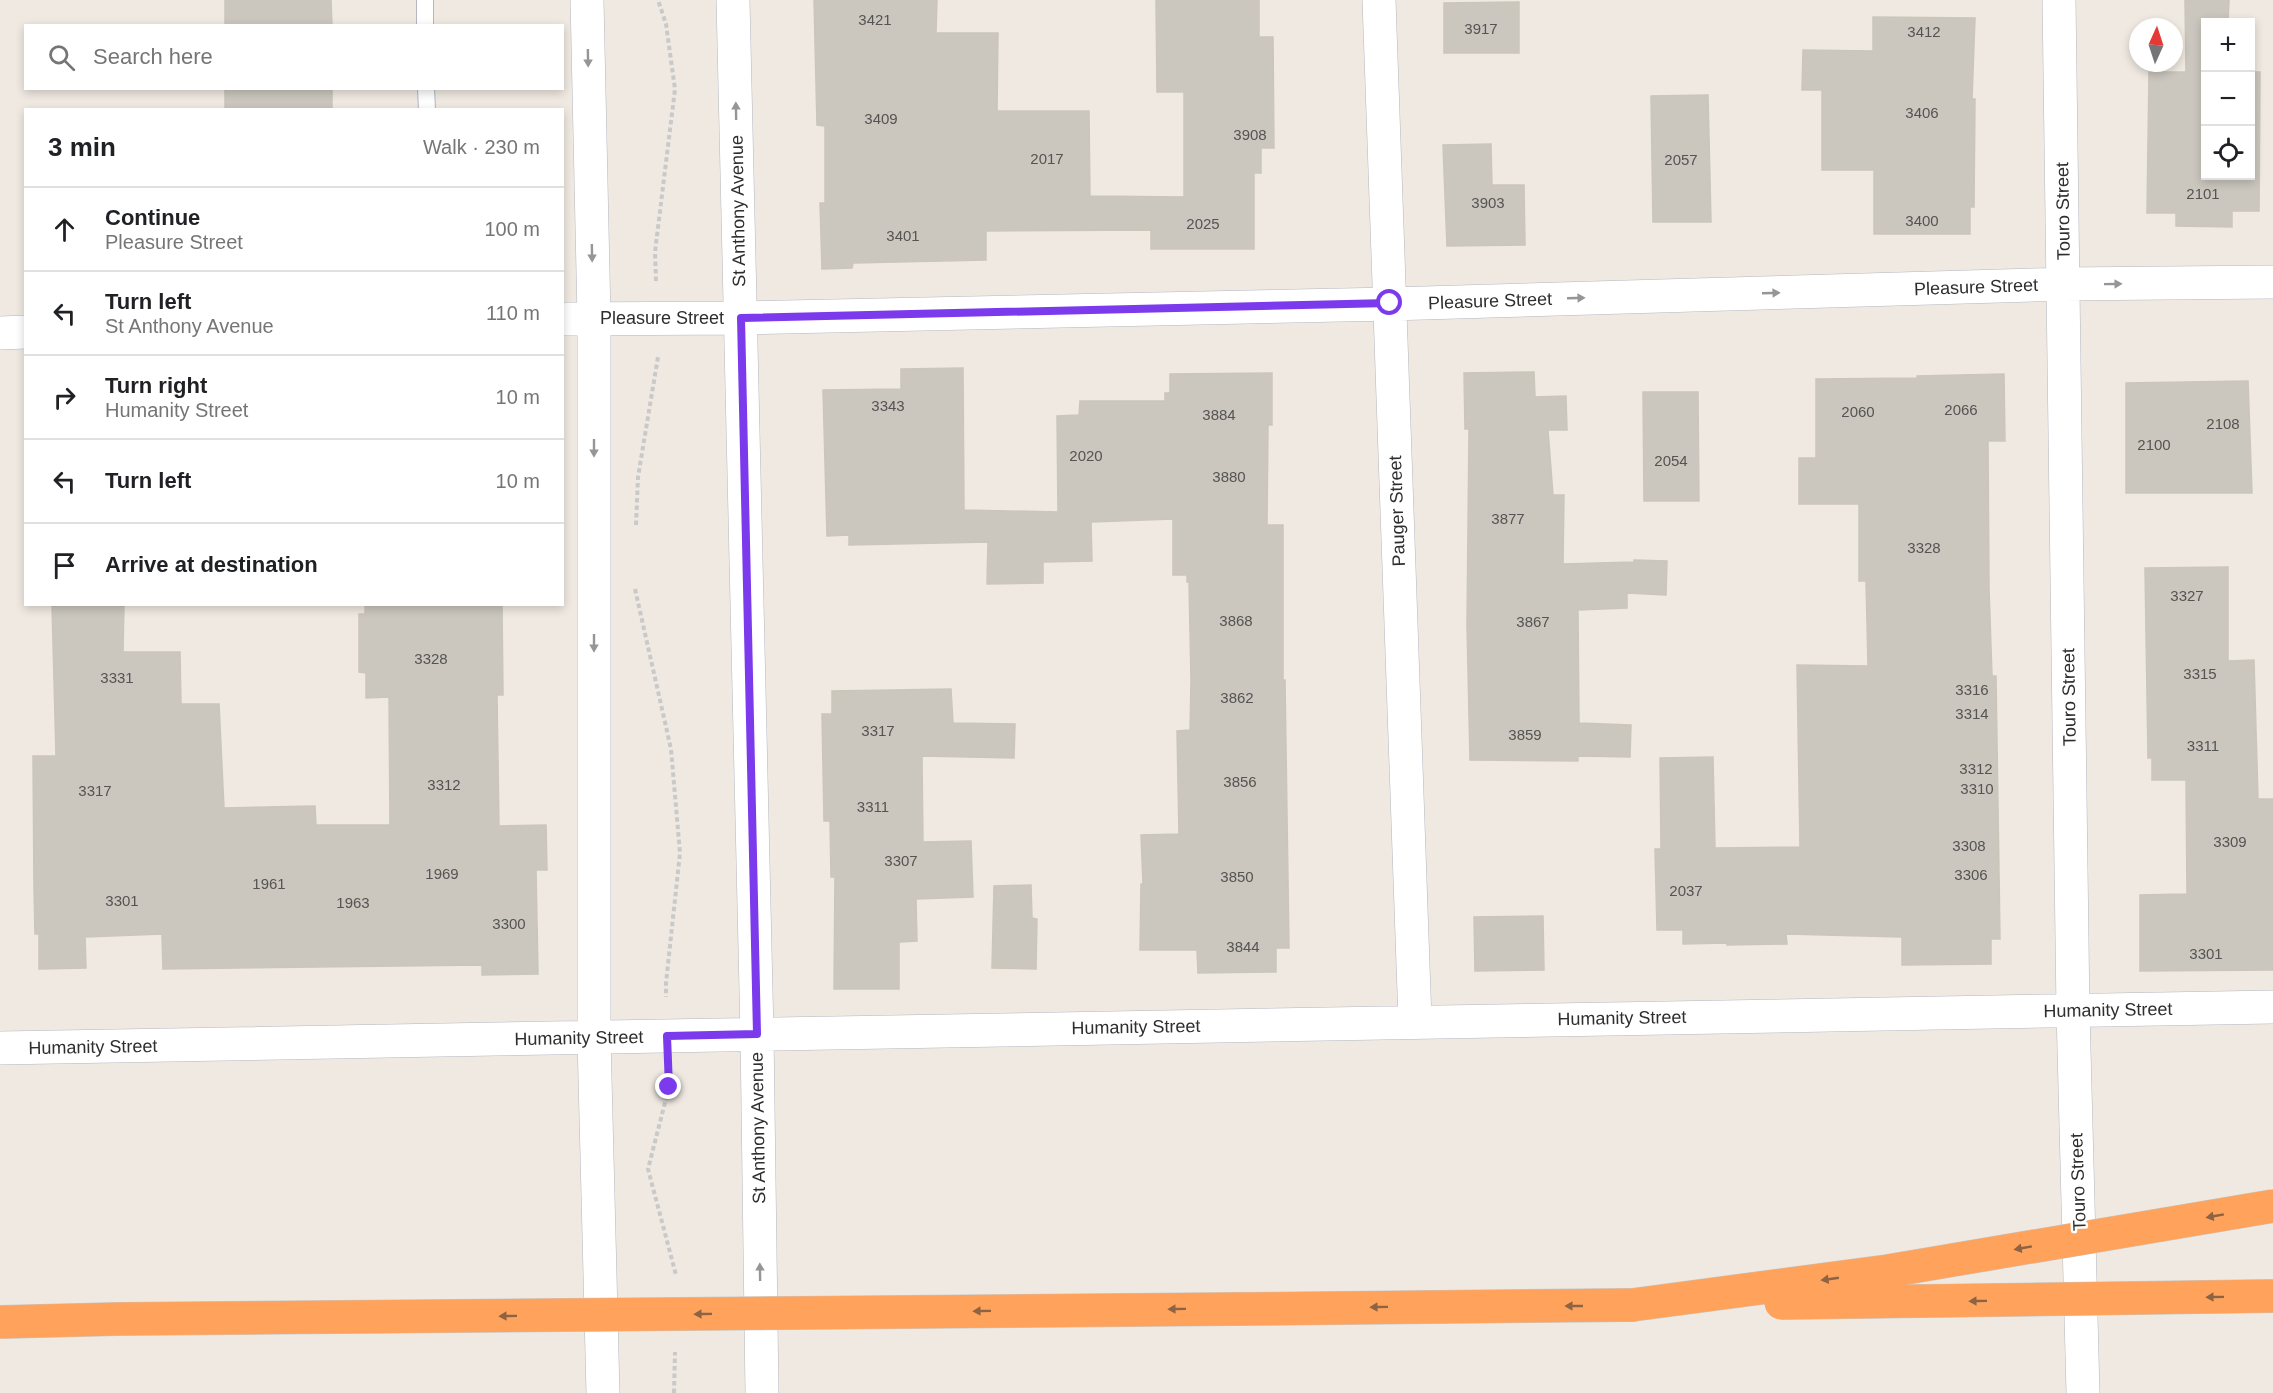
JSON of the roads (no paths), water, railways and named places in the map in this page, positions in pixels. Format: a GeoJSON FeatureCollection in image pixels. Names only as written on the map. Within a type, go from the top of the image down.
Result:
{"type":"FeatureCollection","features":[{"type":"Feature","properties":{"kind":"highway"},"geometry":{"type":"LineString","coordinates":[[1632,1305],[1888,1271],[2273,1206]]}},
{"type":"Feature","properties":{"kind":"highway"},"geometry":{"type":"LineString","coordinates":[[0,1322],[2273,1296]]}},
{"type":"Feature","properties":{"kind":"street"},"geometry":{"type":"LineString","coordinates":[[587,0],[578,318],[603,1393]]}},
{"type":"Feature","properties":{"kind":"street","name":"St Anthony Avenue"},"geometry":{"type":"LineString","coordinates":[[733,0],[757,1034],[762,1393]]}},
{"type":"Feature","properties":{"kind":"street","name":"Pauger Street"},"geometry":{"type":"LineString","coordinates":[[1379,0],[1415,1021]]}},
{"type":"Feature","properties":{"kind":"street","name":"Touro Street"},"geometry":{"type":"LineString","coordinates":[[2059,0],[2073,1011],[2084,1393]]}},
{"type":"Feature","properties":{"kind":"street","name":"Pleasure Street"},"geometry":{"type":"LineString","coordinates":[[578,318],[741,318],[2064,284],[2273,282]]}},
{"type":"Feature","properties":{"kind":"street"},"geometry":{"type":"LineString","coordinates":[[0,333],[24,332]]}},
{"type":"Feature","properties":{"kind":"street","name":"Humanity Street"},"geometry":{"type":"LineString","coordinates":[[0,1048],[2273,1007]]}},
{"type":"Feature","properties":{"kind":"lane"},"geometry":{"type":"LineString","coordinates":[[425,0],[425,24]]}},
{"type":"Feature","properties":{"kind":"lane"},"geometry":{"type":"LineString","coordinates":[[426,90],[427,108]]}}]}
